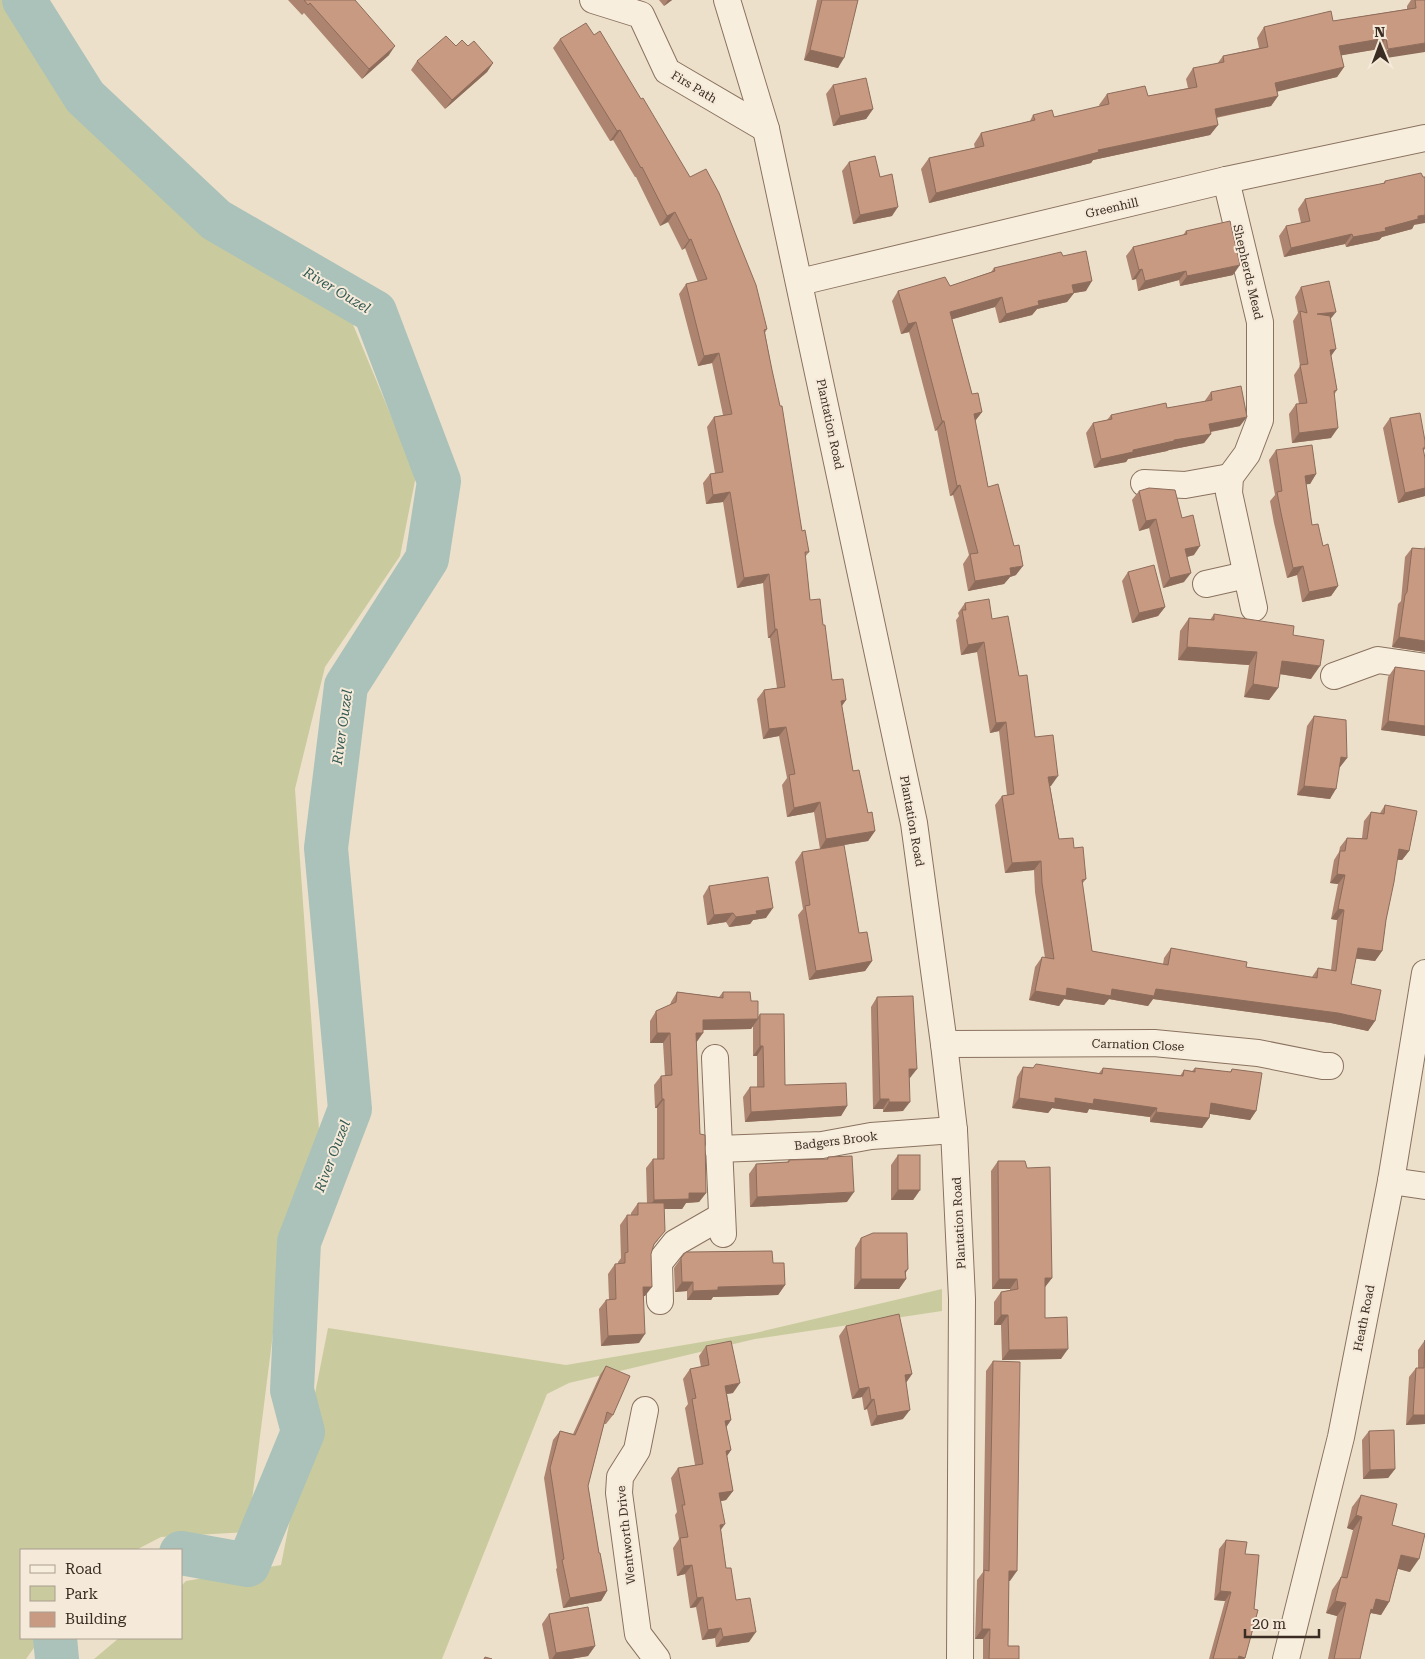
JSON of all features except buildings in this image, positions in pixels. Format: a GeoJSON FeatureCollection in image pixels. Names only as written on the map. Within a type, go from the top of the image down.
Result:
{"type":"FeatureCollection","features":[{"type":"Feature","properties":{"kind":"street","name":"Firs Path"},"geometry":{"type":"LineString","coordinates":[[593,0],[641,15],[666,71],[766,129]]}},
{"type":"Feature","properties":{"kind":"street","name":"Plantation Road"},"geometry":{"type":"LineString","coordinates":[[728,0],[766,129],[914,823],[954,1130],[962,1298],[960,1659]]}},
{"type":"Feature","properties":{"kind":"street","name":"Greenhill"},"geometry":{"type":"LineString","coordinates":[[800,282],[1226,180],[1425,138]]}},
{"type":"Feature","properties":{"kind":"street","name":"Shepherds Mead"},"geometry":{"type":"LineString","coordinates":[[1226,180],[1260,322],[1260,420],[1247,454],[1230,477]]}},
{"type":"Feature","properties":{"kind":"street"},"geometry":{"type":"LineString","coordinates":[[1144,483],[1185,485],[1230,477],[1229,493],[1254,608]]}},
{"type":"Feature","properties":{"kind":"street"},"geometry":{"type":"LineString","coordinates":[[1206,584],[1246,575]]}},
{"type":"Feature","properties":{"kind":"street"},"geometry":{"type":"LineString","coordinates":[[1334,676],[1378,660],[1425,667]]}},
{"type":"Feature","properties":{"kind":"street","name":"Heath Road"},"geometry":{"type":"LineString","coordinates":[[1286,1659],[1341,1436],[1391,1180],[1425,973]]}},
{"type":"Feature","properties":{"kind":"street","name":"Carnation Close"},"geometry":{"type":"LineString","coordinates":[[944,1044],[1154,1043],[1258,1054],[1330,1066]]}},
{"type":"Feature","properties":{"kind":"street"},"geometry":{"type":"LineString","coordinates":[[660,1301],[659,1263],[675,1243],[723,1225],[714,1058]]}},
{"type":"Feature","properties":{"kind":"street","name":"Badgers Brook"},"geometry":{"type":"LineString","coordinates":[[718,1149],[822,1145],[871,1136],[954,1130]]}},
{"type":"Feature","properties":{"kind":"street"},"geometry":{"type":"LineString","coordinates":[[1391,1180],[1425,1186]]}},
{"type":"Feature","properties":{"kind":"street","name":"Wentworth Drive"},"geometry":{"type":"LineString","coordinates":[[645,1410],[637,1450],[620,1477],[619,1493],[638,1634],[657,1659]]}},
{"type":"Feature","properties":{"kind":"green space"},"geometry":{"type":"Polygon","coordinates":[[[0,0],[2,0],[76,106],[206,226],[352,322],[416,476],[400,556],[325,667],[295,789],[319,1129],[285,1238],[248,1532],[161,1537],[138,1549],[20,1549],[20,1639],[40,1639],[26,1659],[0,1659],[0,0]]]}},
{"type":"Feature","properties":{"kind":"green space"},"geometry":{"type":"Polygon","coordinates":[[[942,1289],[942,1311],[755,1339],[569,1383],[547,1394],[442,1659],[94,1659],[118,1639],[182,1639],[182,1585],[186,1581],[281,1565],[328,1328],[566,1365],[755,1333],[942,1289]]]}},
{"type":"Feature","properties":{"kind":"waterway","name":"River Ouzel"},"geometry":{"type":"LineString","coordinates":[[24,0],[85,97],[216,220],[375,312],[439,481],[427,559],[346,686],[326,848],[350,1109],[299,1242],[292,1390],[303,1432],[248,1565],[182,1553]]}},
{"type":"Feature","properties":{"kind":"waterway","name":"River Ouzel"},"geometry":{"type":"LineString","coordinates":[[55,1639],[57,1659]]}}]}
